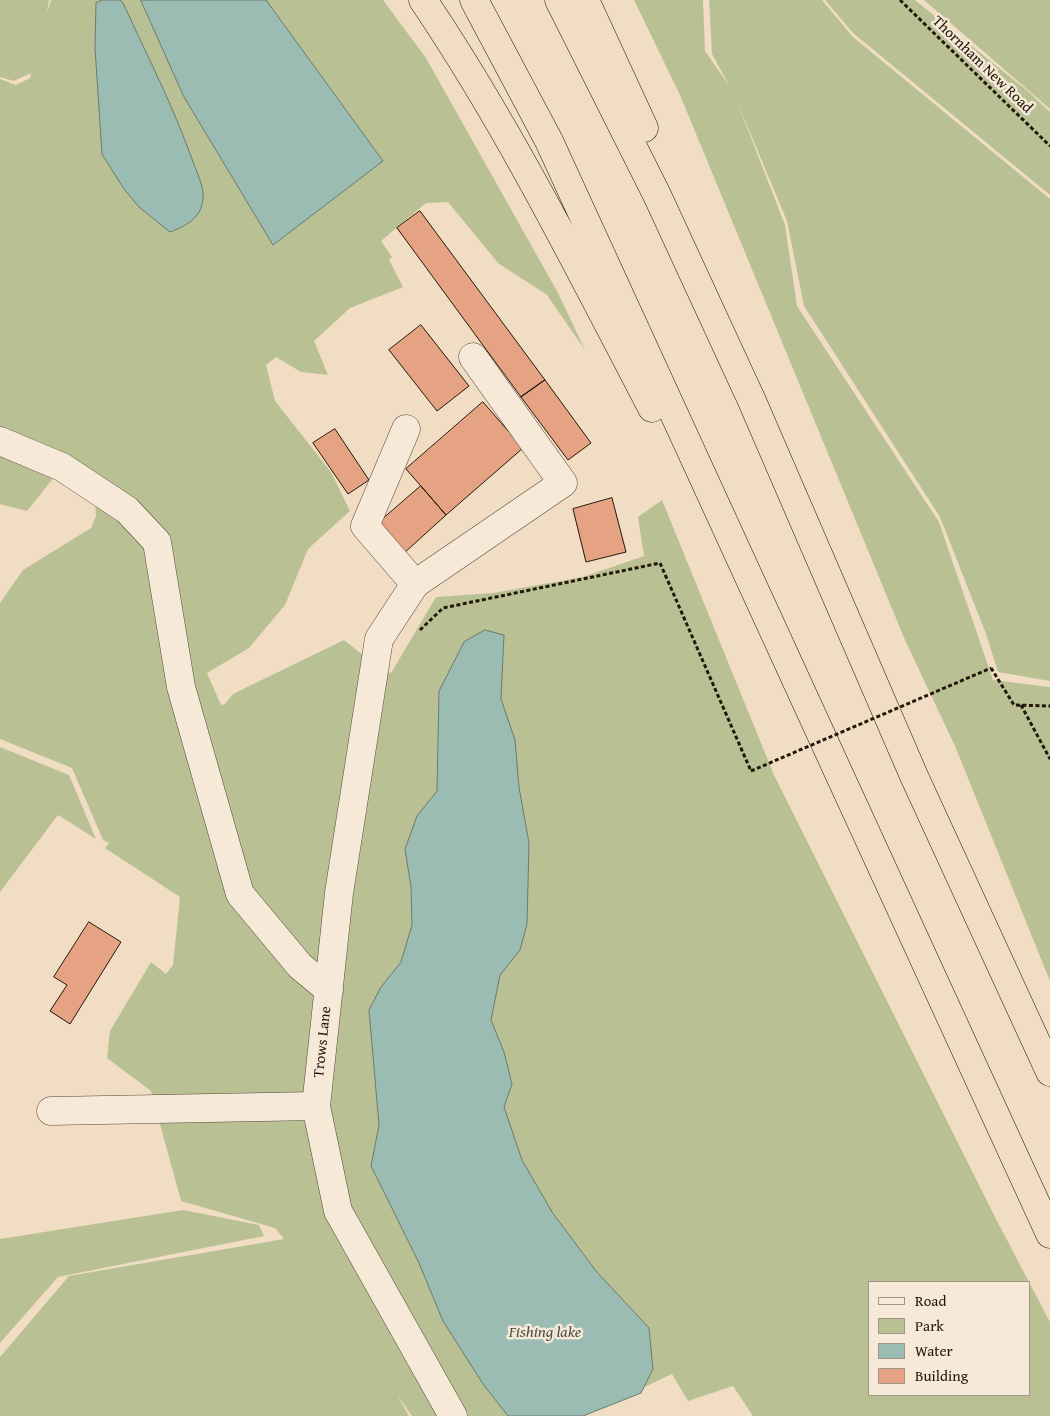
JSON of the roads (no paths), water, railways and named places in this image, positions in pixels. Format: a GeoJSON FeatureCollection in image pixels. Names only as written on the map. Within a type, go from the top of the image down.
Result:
{"type":"FeatureCollection","features":[{"type":"Feature","properties":{"kind":"highway"},"geometry":{"type":"LineString","coordinates":[[423,0],[486,100],[580,270],[815,722]]}},
{"type":"Feature","properties":{"kind":"highway"},"geometry":{"type":"LineString","coordinates":[[474,0],[548,141],[1050,1234]]}},
{"type":"Feature","properties":{"kind":"highway"},"geometry":{"type":"LineString","coordinates":[[559,0],[657,195],[752,401],[914,776],[1050,1072]]}},
{"type":"Feature","properties":{"kind":"highway"},"geometry":{"type":"LineString","coordinates":[[585,0],[661,165],[752,401]]}},
{"type":"Feature","properties":{"kind":"street"},"geometry":{"type":"LineString","coordinates":[[406,429],[365,526],[415,584],[563,483],[472,357]]}},
{"type":"Feature","properties":{"kind":"street"},"geometry":{"type":"LineString","coordinates":[[0,441],[62,467],[127,510],[157,542],[181,687],[240,894],[300,966],[329,990]]}},
{"type":"Feature","properties":{"kind":"street","name":"Trows Lane"},"geometry":{"type":"LineString","coordinates":[[415,584],[379,639],[339,894],[316,1106],[338,1211],[453,1416]]}},
{"type":"Feature","properties":{"kind":"street"},"geometry":{"type":"LineString","coordinates":[[51,1111],[316,1106]]}},
{"type":"Feature","properties":{"kind":"water"},"geometry":{"type":"Polygon","coordinates":[[[103,0],[120,0],[123,3],[177,120],[201,185],[203,200],[199,212],[187,224],[170,232],[139,207],[124,189],[102,154],[95,48],[96,3],[103,0]]]}},
{"type":"Feature","properties":{"kind":"water"},"geometry":{"type":"Polygon","coordinates":[[[141,0],[266,0],[383,161],[273,245],[184,97],[141,0]]]}},
{"type":"Feature","properties":{"kind":"water","name":"Fishing lake"},"geometry":{"type":"Polygon","coordinates":[[[485,630],[504,635],[501,699],[515,740],[519,787],[529,843],[527,924],[520,950],[500,975],[491,1020],[504,1052],[512,1084],[504,1107],[522,1160],[552,1212],[596,1271],[649,1328],[653,1369],[641,1393],[583,1416],[508,1416],[483,1384],[443,1321],[419,1263],[371,1166],[379,1125],[369,1010],[381,987],[401,962],[412,925],[411,887],[405,849],[417,816],[437,791],[439,691],[464,642],[485,630]]]}}]}
